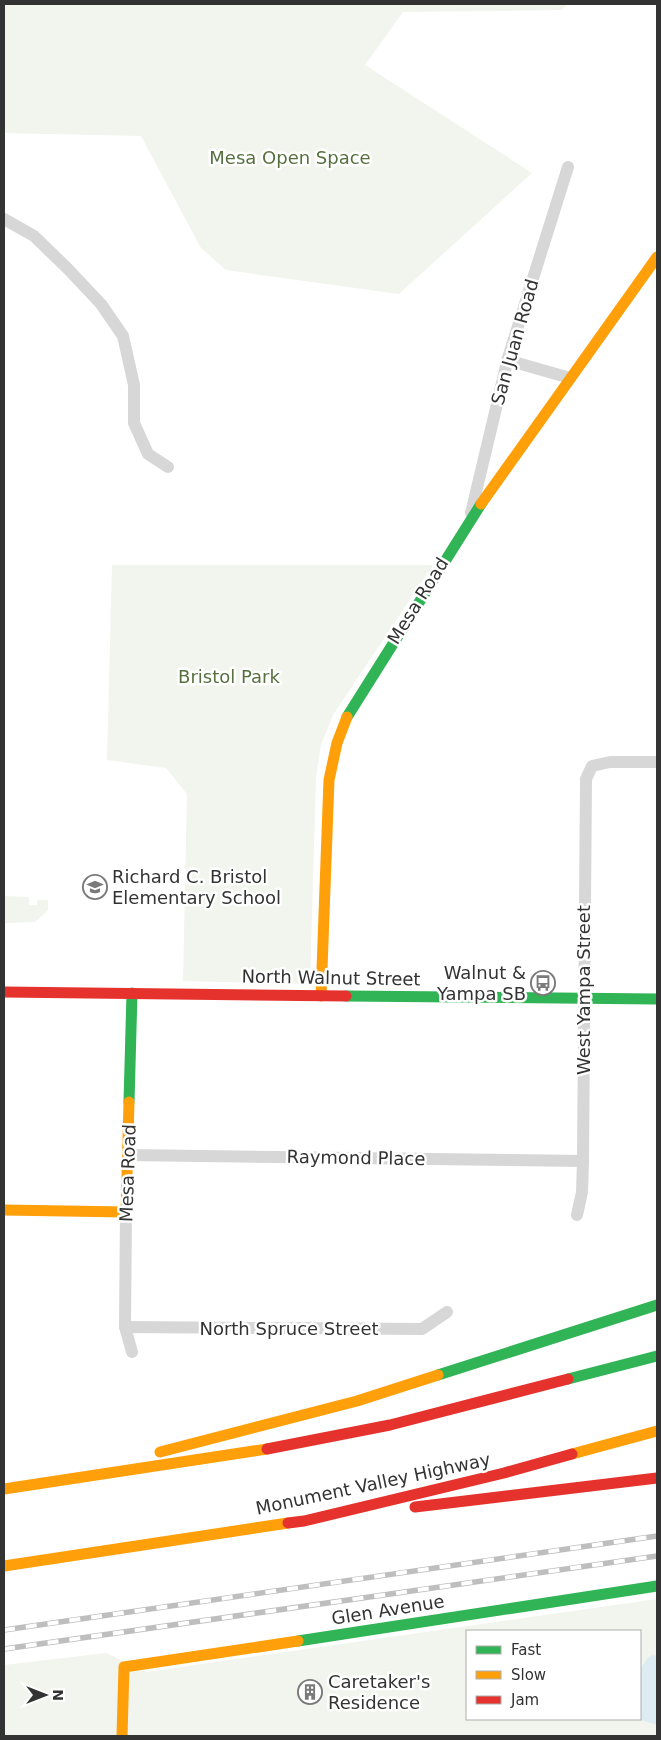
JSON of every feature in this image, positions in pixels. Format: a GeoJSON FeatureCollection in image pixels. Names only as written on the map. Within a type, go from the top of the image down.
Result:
{"type":"FeatureCollection","features":[{"type":"Feature","properties":{"kind":"main road","name":"Mesa Road"},"geometry":{"type":"LineString","coordinates":[[322,996],[329,780],[332,754],[339,733],[351,708],[470,519],[657,257]]}},
{"type":"Feature","properties":{"kind":"main road","name":"North Walnut Street"},"geometry":{"type":"LineString","coordinates":[[4,992],[657,999]]}},
{"type":"Feature","properties":{"kind":"main road","name":"Mesa Road"},"geometry":{"type":"LineString","coordinates":[[126,1212],[132,993]]}},
{"type":"Feature","properties":{"kind":"main road"},"geometry":{"type":"LineString","coordinates":[[4,1210],[126,1212]]}},
{"type":"Feature","properties":{"kind":"main road"},"geometry":{"type":"LineString","coordinates":[[45,1483],[357,1401],[657,1305]]}},
{"type":"Feature","properties":{"kind":"main road"},"geometry":{"type":"LineString","coordinates":[[4,1490],[266,1449],[390,1425],[657,1356]]}},
{"type":"Feature","properties":{"kind":"main road","name":"Monument Valley Highway"},"geometry":{"type":"LineString","coordinates":[[4,1566],[304,1521],[504,1473],[657,1431]]}},
{"type":"Feature","properties":{"kind":"main road"},"geometry":{"type":"LineString","coordinates":[[304,1521],[657,1478]]}},
{"type":"Feature","properties":{"kind":"main road","name":"Glen Avenue"},"geometry":{"type":"LineString","coordinates":[[122,1736],[124,1667],[657,1586]]}},
{"type":"Feature","properties":{"kind":"street","name":"San Juan Road"},"geometry":{"type":"LineString","coordinates":[[470,519],[507,360],[568,167]]}},
{"type":"Feature","properties":{"kind":"street"},"geometry":{"type":"LineString","coordinates":[[4,219],[34,236],[68,269],[101,304],[123,336],[134,385],[134,423],[148,454],[168,467]]}},
{"type":"Feature","properties":{"kind":"street"},"geometry":{"type":"LineString","coordinates":[[507,360],[570,378]]}},
{"type":"Feature","properties":{"kind":"street","name":"West Yampa Street"},"geometry":{"type":"LineString","coordinates":[[577,1215],[582,1192],[583,1161],[586,779],[592,766],[610,762],[657,762]]}},
{"type":"Feature","properties":{"kind":"street","name":"Raymond Place"},"geometry":{"type":"LineString","coordinates":[[128,1155],[583,1161]]}},
{"type":"Feature","properties":{"kind":"street","name":"Mesa Road"},"geometry":{"type":"LineString","coordinates":[[126,1212],[126,1327],[132,1352]]}},
{"type":"Feature","properties":{"kind":"street","name":"North Spruce Street"},"geometry":{"type":"LineString","coordinates":[[126,1327],[422,1329],[447,1312]]}},
{"type":"Feature","properties":{"kind":"green space","name":"Mesa Open Space"},"geometry":{"type":"Polygon","coordinates":[[[4,4],[568,4],[561,10],[403,12],[365,65],[532,173],[399,294],[226,270],[201,248],[141,136],[4,133],[4,4]]]}},
{"type":"Feature","properties":{"kind":"green space","name":"Bristol Park"},"geometry":{"type":"Polygon","coordinates":[[[112,565],[433,565],[333,715],[321,745],[316,777],[310,984],[183,981],[187,794],[166,768],[107,760],[112,565]]]}},
{"type":"Feature","properties":{"kind":"green space"},"geometry":{"type":"Polygon","coordinates":[[[5,896],[29,897],[29,905],[37,905],[37,900],[48,900],[48,910],[35,922],[5,923],[5,896]]]}},
{"type":"Feature","properties":{"kind":"green space"},"geometry":{"type":"Polygon","coordinates":[[[657,1599],[657,1736],[4,1736],[4,1665],[106,1653],[146,1672],[657,1599]]]}},
{"type":"Feature","properties":{"kind":"shaded area"},"geometry":{"type":"Polygon","coordinates":[[[652,1655],[657,1656],[657,1725],[641,1720],[641,1668],[652,1655]]]}},
{"type":"Feature","properties":{"kind":"railway"},"geometry":{"type":"LineString","coordinates":[[4,1630],[657,1536]]}},
{"type":"Feature","properties":{"kind":"railway"},"geometry":{"type":"LineString","coordinates":[[4,1649],[657,1556]]}},
{"type":"Feature","properties":{"kind":"traffic: fast"},"geometry":{"type":"LineString","coordinates":[[347,717],[481,504]]}},
{"type":"Feature","properties":{"kind":"traffic: fast"},"geometry":{"type":"LineString","coordinates":[[129,1102],[132,993]]}},
{"type":"Feature","properties":{"kind":"traffic: fast"},"geometry":{"type":"LineString","coordinates":[[346,996],[657,999]]}},
{"type":"Feature","properties":{"kind":"traffic: fast"},"geometry":{"type":"LineString","coordinates":[[438,1375],[657,1305]]}},
{"type":"Feature","properties":{"kind":"traffic: fast"},"geometry":{"type":"LineString","coordinates":[[568,1379],[657,1356]]}},
{"type":"Feature","properties":{"kind":"traffic: fast"},"geometry":{"type":"LineString","coordinates":[[298,1641],[657,1586]]}},
{"type":"Feature","properties":{"kind":"traffic: slow"},"geometry":{"type":"LineString","coordinates":[[481,504],[657,257]]}},
{"type":"Feature","properties":{"kind":"traffic: slow"},"geometry":{"type":"LineString","coordinates":[[321,996],[329,780],[337,743],[347,717]]}},
{"type":"Feature","properties":{"kind":"traffic: slow"},"geometry":{"type":"LineString","coordinates":[[4,1210],[126,1212],[129,1102]]}},
{"type":"Feature","properties":{"kind":"traffic: slow"},"geometry":{"type":"LineString","coordinates":[[160,1452],[357,1401],[438,1375]]}},
{"type":"Feature","properties":{"kind":"traffic: slow"},"geometry":{"type":"LineString","coordinates":[[572,1454],[657,1431]]}},
{"type":"Feature","properties":{"kind":"traffic: slow"},"geometry":{"type":"LineString","coordinates":[[4,1489],[267,1449]]}},
{"type":"Feature","properties":{"kind":"traffic: slow"},"geometry":{"type":"LineString","coordinates":[[4,1566],[288,1523]]}},
{"type":"Feature","properties":{"kind":"traffic: slow"},"geometry":{"type":"LineString","coordinates":[[122,1736],[124,1667],[298,1641]]}},
{"type":"Feature","properties":{"kind":"traffic: jam"},"geometry":{"type":"LineString","coordinates":[[4,992],[346,996]]}},
{"type":"Feature","properties":{"kind":"traffic: jam"},"geometry":{"type":"LineString","coordinates":[[267,1449],[390,1425],[568,1379]]}},
{"type":"Feature","properties":{"kind":"traffic: jam"},"geometry":{"type":"LineString","coordinates":[[288,1523],[304,1521],[504,1473],[572,1454]]}},
{"type":"Feature","properties":{"kind":"traffic: jam"},"geometry":{"type":"LineString","coordinates":[[415,1507],[657,1478]]}},
{"type":"Feature","properties":{"kind":"place","name":"Richard C. Bristol Elementary School"},"geometry":{"type":"Point","coordinates":[95,887]}},
{"type":"Feature","properties":{"kind":"place","name":"Walnut & Yampa SB"},"geometry":{"type":"Point","coordinates":[543,983]}},
{"type":"Feature","properties":{"kind":"place","name":"Caretaker's Residence"},"geometry":{"type":"Point","coordinates":[310,1692]}}]}
